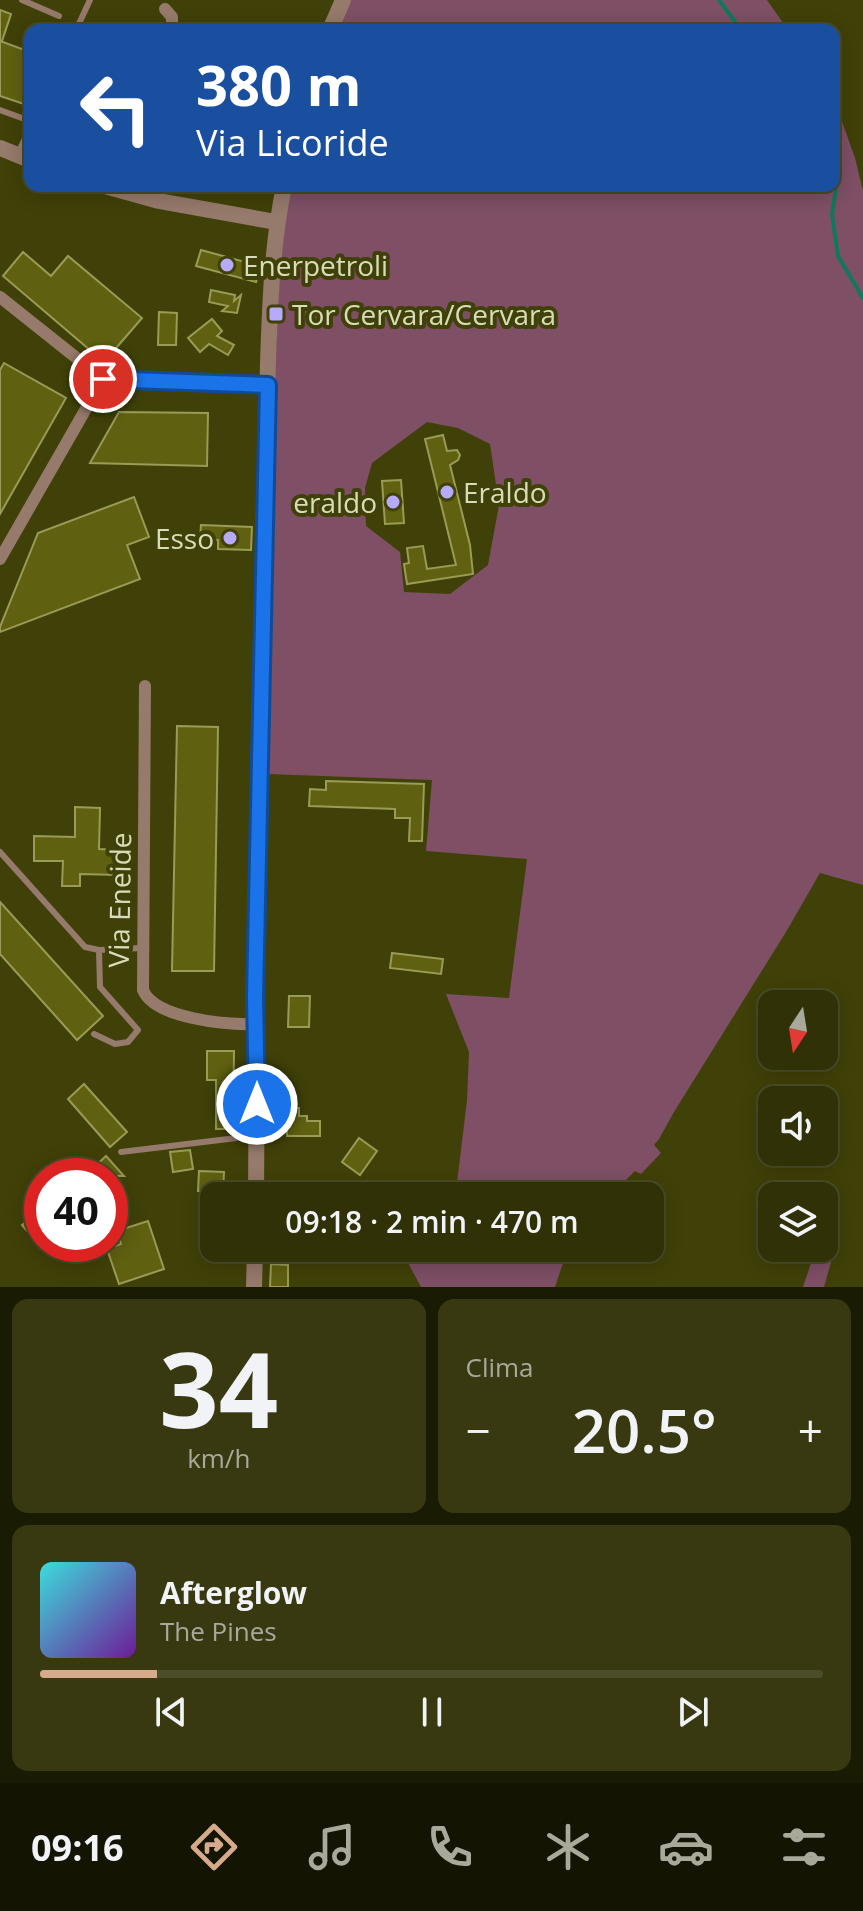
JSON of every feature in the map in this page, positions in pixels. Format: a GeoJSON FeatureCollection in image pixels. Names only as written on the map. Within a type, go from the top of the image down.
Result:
{"type":"FeatureCollection","features":[{"type":"Feature","properties":{"kind":"street"},"geometry":{"type":"LineString","coordinates":[[333,24],[343,0]]}},
{"type":"Feature","properties":{"kind":"street"},"geometry":{"type":"LineString","coordinates":[[165,9],[172,17],[172,24]]}},
{"type":"Feature","properties":{"kind":"street"},"geometry":{"type":"LineString","coordinates":[[0,148],[24,157]]}},
{"type":"Feature","properties":{"kind":"street"},"geometry":{"type":"LineString","coordinates":[[129,192],[159,201],[276,222]]}},
{"type":"Feature","properties":{"kind":"street"},"geometry":{"type":"LineString","coordinates":[[256,1182],[255,997],[271,267],[283,192]]}},
{"type":"Feature","properties":{"kind":"street"},"geometry":{"type":"LineString","coordinates":[[0,297],[103,379],[268,385]]}},
{"type":"Feature","properties":{"kind":"street"},"geometry":{"type":"LineString","coordinates":[[0,559],[103,379]]}},
{"type":"Feature","properties":{"kind":"street","name":"Via Eneide"},"geometry":{"type":"LineString","coordinates":[[145,686],[143,990],[156,1006],[211,1021],[256,1024]]}},
{"type":"Feature","properties":{"kind":"street"},"geometry":{"type":"LineString","coordinates":[[254,1287],[255,1262]]}},
{"type":"Feature","properties":{"kind":"lane"},"geometry":{"type":"LineString","coordinates":[[22,0],[59,16]]}},
{"type":"Feature","properties":{"kind":"lane"},"geometry":{"type":"LineString","coordinates":[[79,24],[90,0]]}},
{"type":"Feature","properties":{"kind":"lane"},"geometry":{"type":"LineString","coordinates":[[0,110],[24,119]]}},
{"type":"Feature","properties":{"kind":"lane"},"geometry":{"type":"LineString","coordinates":[[0,852],[85,947],[99,950],[142,948]]}},
{"type":"Feature","properties":{"kind":"lane"},"geometry":{"type":"LineString","coordinates":[[94,1034],[115,1044],[128,1042],[138,1030],[100,987],[99,950]]}},
{"type":"Feature","properties":{"kind":"lane"},"geometry":{"type":"LineString","coordinates":[[121,1152],[257,1135]]}},
{"type":"Feature","properties":{"kind":"shaded area"},"geometry":{"type":"Polygon","coordinates":[[[350,0],[767,0],[784,24],[340,24],[350,0]]]}},
{"type":"Feature","properties":{"kind":"shaded area"},"geometry":{"type":"Polygon","coordinates":[[[840,116],[863,191],[863,885],[820,873],[654,1145],[661,1153],[641,1174],[635,1171],[624,1182],[457,1182],[469,1052],[446,994],[509,998],[527,859],[426,851],[432,780],[267,774],[278,266],[290,192],[840,192],[840,116]],[[427,422],[372,463],[365,488],[366,526],[400,552],[404,592],[450,594],[488,565],[499,505],[490,444],[458,428],[427,422]]]}},
{"type":"Feature","properties":{"kind":"shaded area"},"geometry":{"type":"Polygon","coordinates":[[[408,1262],[563,1263],[555,1287],[421,1287],[408,1262]]]}},
{"type":"Feature","properties":{"kind":"shaded area"},"geometry":{"type":"Polygon","coordinates":[[[811,1262],[831,1262],[824,1287],[803,1287],[811,1262]]]}},
{"type":"Feature","properties":{"kind":"building"},"geometry":{"type":"Polygon","coordinates":[[[0,10],[11,14],[2,41],[0,41],[0,10]]]}},
{"type":"Feature","properties":{"kind":"building"},"geometry":{"type":"Polygon","coordinates":[[[0,41],[24,50],[24,104],[0,96],[0,41]]]}},
{"type":"Feature","properties":{"kind":"building"},"geometry":{"type":"Polygon","coordinates":[[[201,250],[260,266],[256,282],[196,266],[201,250]]]}},
{"type":"Feature","properties":{"kind":"building"},"geometry":{"type":"Polygon","coordinates":[[[23,252],[51,276],[68,256],[142,318],[104,362],[3,276],[23,252]]]}},
{"type":"Feature","properties":{"kind":"building"},"geometry":{"type":"Polygon","coordinates":[[[211,290],[235,295],[234,301],[241,295],[237,313],[222,311],[228,306],[209,302],[211,290]]]}},
{"type":"Feature","properties":{"kind":"building"},"geometry":{"type":"Polygon","coordinates":[[[159,312],[177,313],[176,345],[158,345],[159,312]]]}},
{"type":"Feature","properties":{"kind":"building"},"geometry":{"type":"Polygon","coordinates":[[[212,319],[222,331],[217,336],[234,345],[228,355],[209,344],[200,352],[188,338],[212,319]]]}},
{"type":"Feature","properties":{"kind":"building"},"geometry":{"type":"Polygon","coordinates":[[[4,363],[66,398],[0,514],[0,370],[4,363]]]}},
{"type":"Feature","properties":{"kind":"building"},"geometry":{"type":"Polygon","coordinates":[[[119,412],[208,413],[207,466],[90,463],[119,412]]]}},
{"type":"Feature","properties":{"kind":"building"},"geometry":{"type":"Polygon","coordinates":[[[443,435],[447,451],[457,450],[460,455],[450,465],[470,545],[473,574],[407,584],[404,564],[409,563],[407,548],[423,546],[427,569],[456,565],[425,439],[443,435]]]}},
{"type":"Feature","properties":{"kind":"building","name":"eraldo"},"geometry":{"type":"Polygon","coordinates":[[[401,480],[404,523],[385,524],[382,481],[401,480]]]}},
{"type":"Feature","properties":{"kind":"building"},"geometry":{"type":"Polygon","coordinates":[[[134,497],[149,537],[127,545],[140,579],[0,632],[38,533],[134,497]]]}},
{"type":"Feature","properties":{"kind":"building"},"geometry":{"type":"Polygon","coordinates":[[[201,525],[252,527],[251,550],[218,549],[218,540],[200,539],[201,525]]]}},
{"type":"Feature","properties":{"kind":"building"},"geometry":{"type":"Polygon","coordinates":[[[177,726],[218,727],[214,971],[172,971],[177,726]]]}},
{"type":"Feature","properties":{"kind":"building"},"geometry":{"type":"Polygon","coordinates":[[[326,781],[424,784],[422,841],[409,841],[410,818],[395,818],[395,809],[309,806],[310,789],[326,790],[326,781]]]}},
{"type":"Feature","properties":{"kind":"building"},"geometry":{"type":"Polygon","coordinates":[[[75,807],[100,808],[99,849],[119,850],[119,875],[80,874],[80,886],[62,886],[63,861],[34,861],[34,836],[75,837],[75,807]]]}},
{"type":"Feature","properties":{"kind":"building"},"geometry":{"type":"Polygon","coordinates":[[[0,902],[103,1016],[77,1040],[0,954],[0,902]]]}},
{"type":"Feature","properties":{"kind":"building"},"geometry":{"type":"Polygon","coordinates":[[[392,953],[443,959],[441,974],[390,968],[392,953]]]}},
{"type":"Feature","properties":{"kind":"building"},"geometry":{"type":"Polygon","coordinates":[[[289,996],[310,996],[309,1027],[288,1027],[289,996]]]}},
{"type":"Feature","properties":{"kind":"building"},"geometry":{"type":"Polygon","coordinates":[[[207,1051],[234,1051],[233,1129],[216,1129],[216,1080],[207,1080],[207,1051]]]}},
{"type":"Feature","properties":{"kind":"building"},"geometry":{"type":"Polygon","coordinates":[[[84,1084],[127,1132],[110,1147],[68,1099],[84,1084]]]}},
{"type":"Feature","properties":{"kind":"building"},"geometry":{"type":"Polygon","coordinates":[[[287,1108],[299,1108],[299,1116],[307,1116],[307,1121],[320,1121],[320,1136],[287,1136],[287,1108]]]}},
{"type":"Feature","properties":{"kind":"building"},"geometry":{"type":"Polygon","coordinates":[[[359,1138],[377,1151],[360,1175],[342,1162],[359,1138]]]}},
{"type":"Feature","properties":{"kind":"building"},"geometry":{"type":"Polygon","coordinates":[[[190,1150],[193,1169],[173,1172],[170,1152],[190,1150]]]}},
{"type":"Feature","properties":{"kind":"building"},"geometry":{"type":"Polygon","coordinates":[[[199,1171],[224,1172],[224,1182],[200,1182],[198,1191],[199,1171]]]}},
{"type":"Feature","properties":{"kind":"building"},"geometry":{"type":"Polygon","coordinates":[[[148,1221],[164,1269],[119,1284],[111,1262],[128,1262],[128,1227],[148,1221]]]}},
{"type":"Feature","properties":{"kind":"building"},"geometry":{"type":"Polygon","coordinates":[[[271,1264],[288,1265],[288,1287],[270,1287],[271,1264]]]}},
{"type":"Feature","properties":{"kind":"waterway"},"geometry":{"type":"LineString","coordinates":[[719,0],[737,24]]}},
{"type":"Feature","properties":{"kind":"waterway"},"geometry":{"type":"LineString","coordinates":[[835,192],[832,214],[838,256],[863,298]]}},
{"type":"Feature","properties":{"kind":"place","name":"Enerpetroli"},"geometry":{"type":"Point","coordinates":[227,265]}},
{"type":"Feature","properties":{"kind":"place","name":"Tor Cervara/Cervara"},"geometry":{"type":"Point","coordinates":[276,314]}},
{"type":"Feature","properties":{"kind":"place","name":"Eraldo"},"geometry":{"type":"Point","coordinates":[447,492]}},
{"type":"Feature","properties":{"kind":"place","name":"eraldo"},"geometry":{"type":"Point","coordinates":[393,502]}},
{"type":"Feature","properties":{"kind":"place","name":"Esso"},"geometry":{"type":"Point","coordinates":[230,538]}},
{"type":"Feature","properties":{"kind":"route"},"geometry":{"type":"LineString","coordinates":[[103,379],[268,385],[255,997],[257,1104]]}}]}
